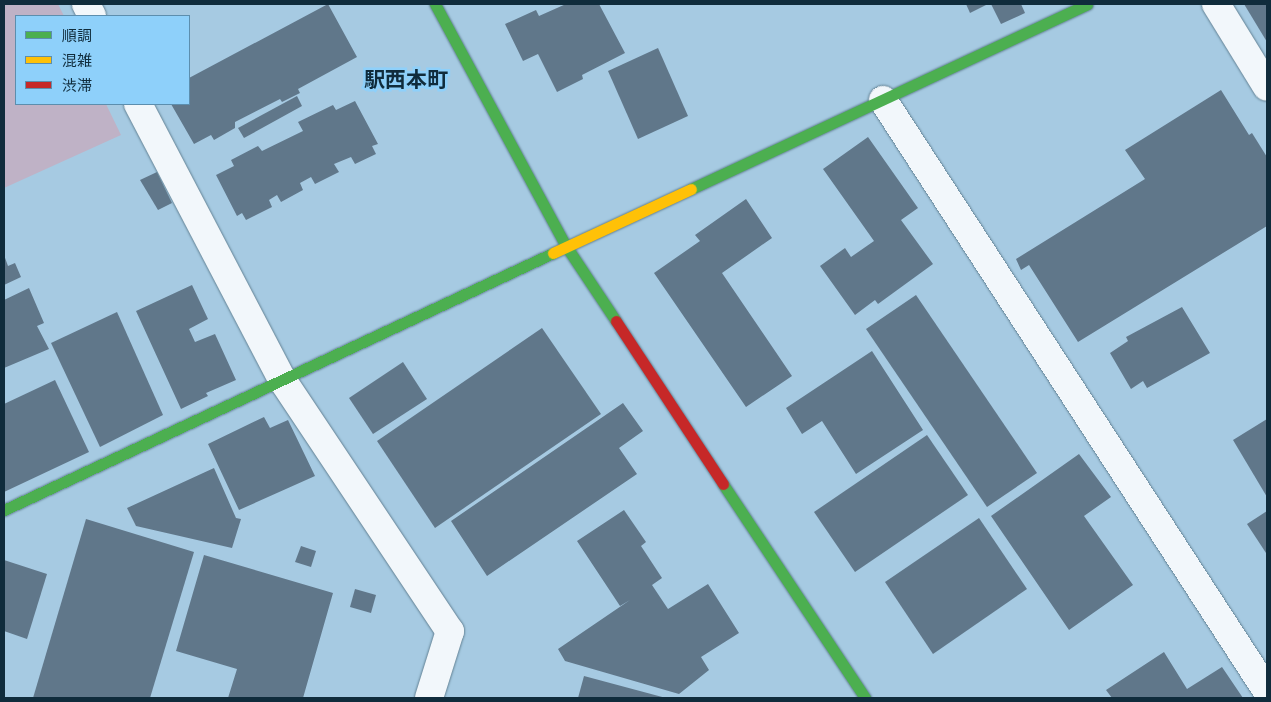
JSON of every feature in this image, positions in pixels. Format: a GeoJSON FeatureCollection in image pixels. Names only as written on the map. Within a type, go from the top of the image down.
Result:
{"type":"FeatureCollection","features":[{"type":"Feature","properties":{"kind":"street"},"geometry":{"type":"LineString","coordinates":[[435,4],[566,246],[864,698]]}},
{"type":"Feature","properties":{"kind":"street"},"geometry":{"type":"LineString","coordinates":[[4,510],[1087,4]]}},
{"type":"Feature","properties":{"kind":"street"},"geometry":{"type":"LineString","coordinates":[[1216,4],[1267,87]]}},
{"type":"Feature","properties":{"kind":"street"},"geometry":{"type":"LineString","coordinates":[[883,100],[1267,691]]}},
{"type":"Feature","properties":{"kind":"street"},"geometry":{"type":"LineString","coordinates":[[139,105],[283,381],[450,631],[428,698]]}},
{"type":"Feature","properties":{"kind":"shaded area"},"geometry":{"type":"Polygon","coordinates":[[[4,4],[58,4],[64,15],[15,15],[15,105],[106,105],[121,135],[4,188],[4,4]]]}},
{"type":"Feature","properties":{"kind":"building"},"geometry":{"type":"Polygon","coordinates":[[[328,4],[357,57],[298,89],[300,93],[282,102],[280,99],[235,122],[235,128],[214,140],[211,135],[194,144],[172,105],[190,105],[190,77],[328,4]]]}},
{"type":"Feature","properties":{"kind":"building"},"geometry":{"type":"Polygon","coordinates":[[[566,4],[599,4],[625,53],[582,75],[583,79],[557,92],[538,54],[523,61],[505,24],[536,10],[539,16],[566,4]]]}},
{"type":"Feature","properties":{"kind":"building"},"geometry":{"type":"Polygon","coordinates":[[[966,4],[988,4],[970,13],[966,4]]]}},
{"type":"Feature","properties":{"kind":"building"},"geometry":{"type":"Polygon","coordinates":[[[991,4],[1021,4],[1025,13],[1001,24],[991,4]]]}},
{"type":"Feature","properties":{"kind":"building"},"geometry":{"type":"Polygon","coordinates":[[[1244,4],[1267,4],[1267,42],[1244,4]]]}},
{"type":"Feature","properties":{"kind":"building"},"geometry":{"type":"Polygon","coordinates":[[[658,48],[688,116],[638,139],[608,71],[658,48]]]}},
{"type":"Feature","properties":{"kind":"building"},"geometry":{"type":"Polygon","coordinates":[[[1221,90],[1249,135],[1252,133],[1267,157],[1267,226],[1078,342],[1029,265],[1021,270],[1016,259],[1145,179],[1125,150],[1221,90]]]}},
{"type":"Feature","properties":{"kind":"building"},"geometry":{"type":"Polygon","coordinates":[[[297,96],[302,106],[244,138],[238,128],[297,96]]]}},
{"type":"Feature","properties":{"kind":"building"},"geometry":{"type":"Polygon","coordinates":[[[355,101],[378,144],[372,146],[376,154],[355,164],[351,157],[334,164],[339,172],[315,184],[311,177],[300,183],[303,190],[281,202],[277,195],[269,200],[272,207],[246,220],[242,213],[237,216],[216,175],[234,166],[231,160],[258,146],[262,151],[303,131],[298,122],[333,105],[336,110],[355,101]]]}},
{"type":"Feature","properties":{"kind":"building"},"geometry":{"type":"Polygon","coordinates":[[[868,137],[918,208],[901,220],[933,264],[878,304],[875,300],[855,315],[820,266],[845,248],[851,257],[874,241],[823,169],[868,137]]]}},
{"type":"Feature","properties":{"kind":"building"},"geometry":{"type":"Polygon","coordinates":[[[157,172],[172,203],[158,210],[140,180],[157,172]]]}},
{"type":"Feature","properties":{"kind":"building"},"geometry":{"type":"Polygon","coordinates":[[[746,199],[772,238],[722,273],[792,376],[746,407],[654,273],[700,241],[695,235],[746,199]]]}},
{"type":"Feature","properties":{"kind":"building"},"geometry":{"type":"Polygon","coordinates":[[[4,255],[8,266],[15,263],[21,277],[4,285],[4,255]]]}},
{"type":"Feature","properties":{"kind":"building"},"geometry":{"type":"Polygon","coordinates":[[[192,285],[208,319],[189,329],[195,342],[215,334],[236,380],[206,393],[208,396],[181,409],[136,311],[192,285]]]}},
{"type":"Feature","properties":{"kind":"building"},"geometry":{"type":"Polygon","coordinates":[[[29,288],[44,323],[37,326],[49,349],[4,368],[4,300],[29,288]]]}},
{"type":"Feature","properties":{"kind":"building"},"geometry":{"type":"Polygon","coordinates":[[[916,295],[1037,473],[987,507],[866,329],[916,295]]]}},
{"type":"Feature","properties":{"kind":"building"},"geometry":{"type":"Polygon","coordinates":[[[1182,307],[1210,353],[1147,388],[1143,381],[1131,389],[1110,353],[1128,341],[1126,337],[1182,307]]]}},
{"type":"Feature","properties":{"kind":"building"},"geometry":{"type":"Polygon","coordinates":[[[117,312],[163,415],[100,447],[51,343],[117,312]]]}},
{"type":"Feature","properties":{"kind":"building"},"geometry":{"type":"Polygon","coordinates":[[[542,328],[601,414],[435,528],[377,441],[542,328]]]}},
{"type":"Feature","properties":{"kind":"building"},"geometry":{"type":"Polygon","coordinates":[[[872,351],[923,430],[856,474],[822,421],[802,434],[786,408],[872,351]]]}},
{"type":"Feature","properties":{"kind":"building"},"geometry":{"type":"Polygon","coordinates":[[[403,362],[427,399],[373,434],[349,398],[403,362]]]}},
{"type":"Feature","properties":{"kind":"building"},"geometry":{"type":"Polygon","coordinates":[[[55,380],[89,452],[4,492],[4,404],[55,380]]]}},
{"type":"Feature","properties":{"kind":"building"},"geometry":{"type":"Polygon","coordinates":[[[623,403],[643,431],[619,448],[637,474],[487,576],[451,521],[623,403]]]}},
{"type":"Feature","properties":{"kind":"building"},"geometry":{"type":"Polygon","coordinates":[[[264,417],[270,428],[288,420],[315,476],[239,510],[208,444],[264,417]]]}},
{"type":"Feature","properties":{"kind":"building"},"geometry":{"type":"Polygon","coordinates":[[[1267,419],[1267,497],[1233,440],[1267,419]]]}},
{"type":"Feature","properties":{"kind":"building"},"geometry":{"type":"Polygon","coordinates":[[[927,435],[968,495],[855,572],[814,512],[927,435]]]}},
{"type":"Feature","properties":{"kind":"building"},"geometry":{"type":"Polygon","coordinates":[[[1079,454],[1111,497],[1084,516],[1133,585],[1069,630],[991,516],[1079,454]]]}},
{"type":"Feature","properties":{"kind":"building"},"geometry":{"type":"Polygon","coordinates":[[[214,468],[236,518],[241,519],[232,548],[136,526],[127,508],[214,468]]]}},
{"type":"Feature","properties":{"kind":"building"},"geometry":{"type":"Polygon","coordinates":[[[624,510],[646,542],[641,546],[662,578],[652,585],[668,609],[708,584],[739,633],[701,657],[709,670],[679,694],[565,661],[558,649],[630,600],[620,606],[577,541],[624,510]]]}},
{"type":"Feature","properties":{"kind":"building"},"geometry":{"type":"Polygon","coordinates":[[[1267,511],[1267,552],[1266,553],[1247,524],[1267,511]]]}},
{"type":"Feature","properties":{"kind":"building"},"geometry":{"type":"Polygon","coordinates":[[[979,518],[1027,589],[933,654],[885,582],[979,518]]]}},
{"type":"Feature","properties":{"kind":"building"},"geometry":{"type":"Polygon","coordinates":[[[86,519],[194,552],[150,698],[33,698],[86,519]]]}},
{"type":"Feature","properties":{"kind":"building"},"geometry":{"type":"Polygon","coordinates":[[[301,546],[316,551],[311,567],[295,562],[301,546]]]}},
{"type":"Feature","properties":{"kind":"building"},"geometry":{"type":"Polygon","coordinates":[[[204,555],[333,593],[303,698],[228,698],[237,669],[176,651],[204,555]]]}},
{"type":"Feature","properties":{"kind":"building"},"geometry":{"type":"Polygon","coordinates":[[[4,560],[47,574],[27,639],[4,631],[4,560]]]}},
{"type":"Feature","properties":{"kind":"building"},"geometry":{"type":"Polygon","coordinates":[[[355,589],[376,595],[371,613],[350,607],[355,589]]]}},
{"type":"Feature","properties":{"kind":"building"},"geometry":{"type":"Polygon","coordinates":[[[1164,652],[1187,689],[1222,667],[1243,698],[1112,698],[1106,690],[1164,652]]]}},
{"type":"Feature","properties":{"kind":"building"},"geometry":{"type":"Polygon","coordinates":[[[584,676],[666,698],[578,698],[584,676]]]}},
{"type":"Feature","properties":{"kind":"traffic: fast"},"geometry":{"type":"LineString","coordinates":[[435,4],[566,246],[616,321]]}},
{"type":"Feature","properties":{"kind":"traffic: fast"},"geometry":{"type":"LineString","coordinates":[[691,189],[1087,4]]}},
{"type":"Feature","properties":{"kind":"traffic: fast"},"geometry":{"type":"LineString","coordinates":[[4,510],[553,253]]}},
{"type":"Feature","properties":{"kind":"traffic: fast"},"geometry":{"type":"LineString","coordinates":[[723,484],[865,698]]}},
{"type":"Feature","properties":{"kind":"traffic: slow"},"geometry":{"type":"LineString","coordinates":[[553,253],[691,189]]}},
{"type":"Feature","properties":{"kind":"traffic: jam"},"geometry":{"type":"LineString","coordinates":[[616,321],[723,484]]}},
{"type":"Feature","properties":{"kind":"district","name":"駅西本町"},"geometry":{"type":"Point","coordinates":[406,80]}}]}
